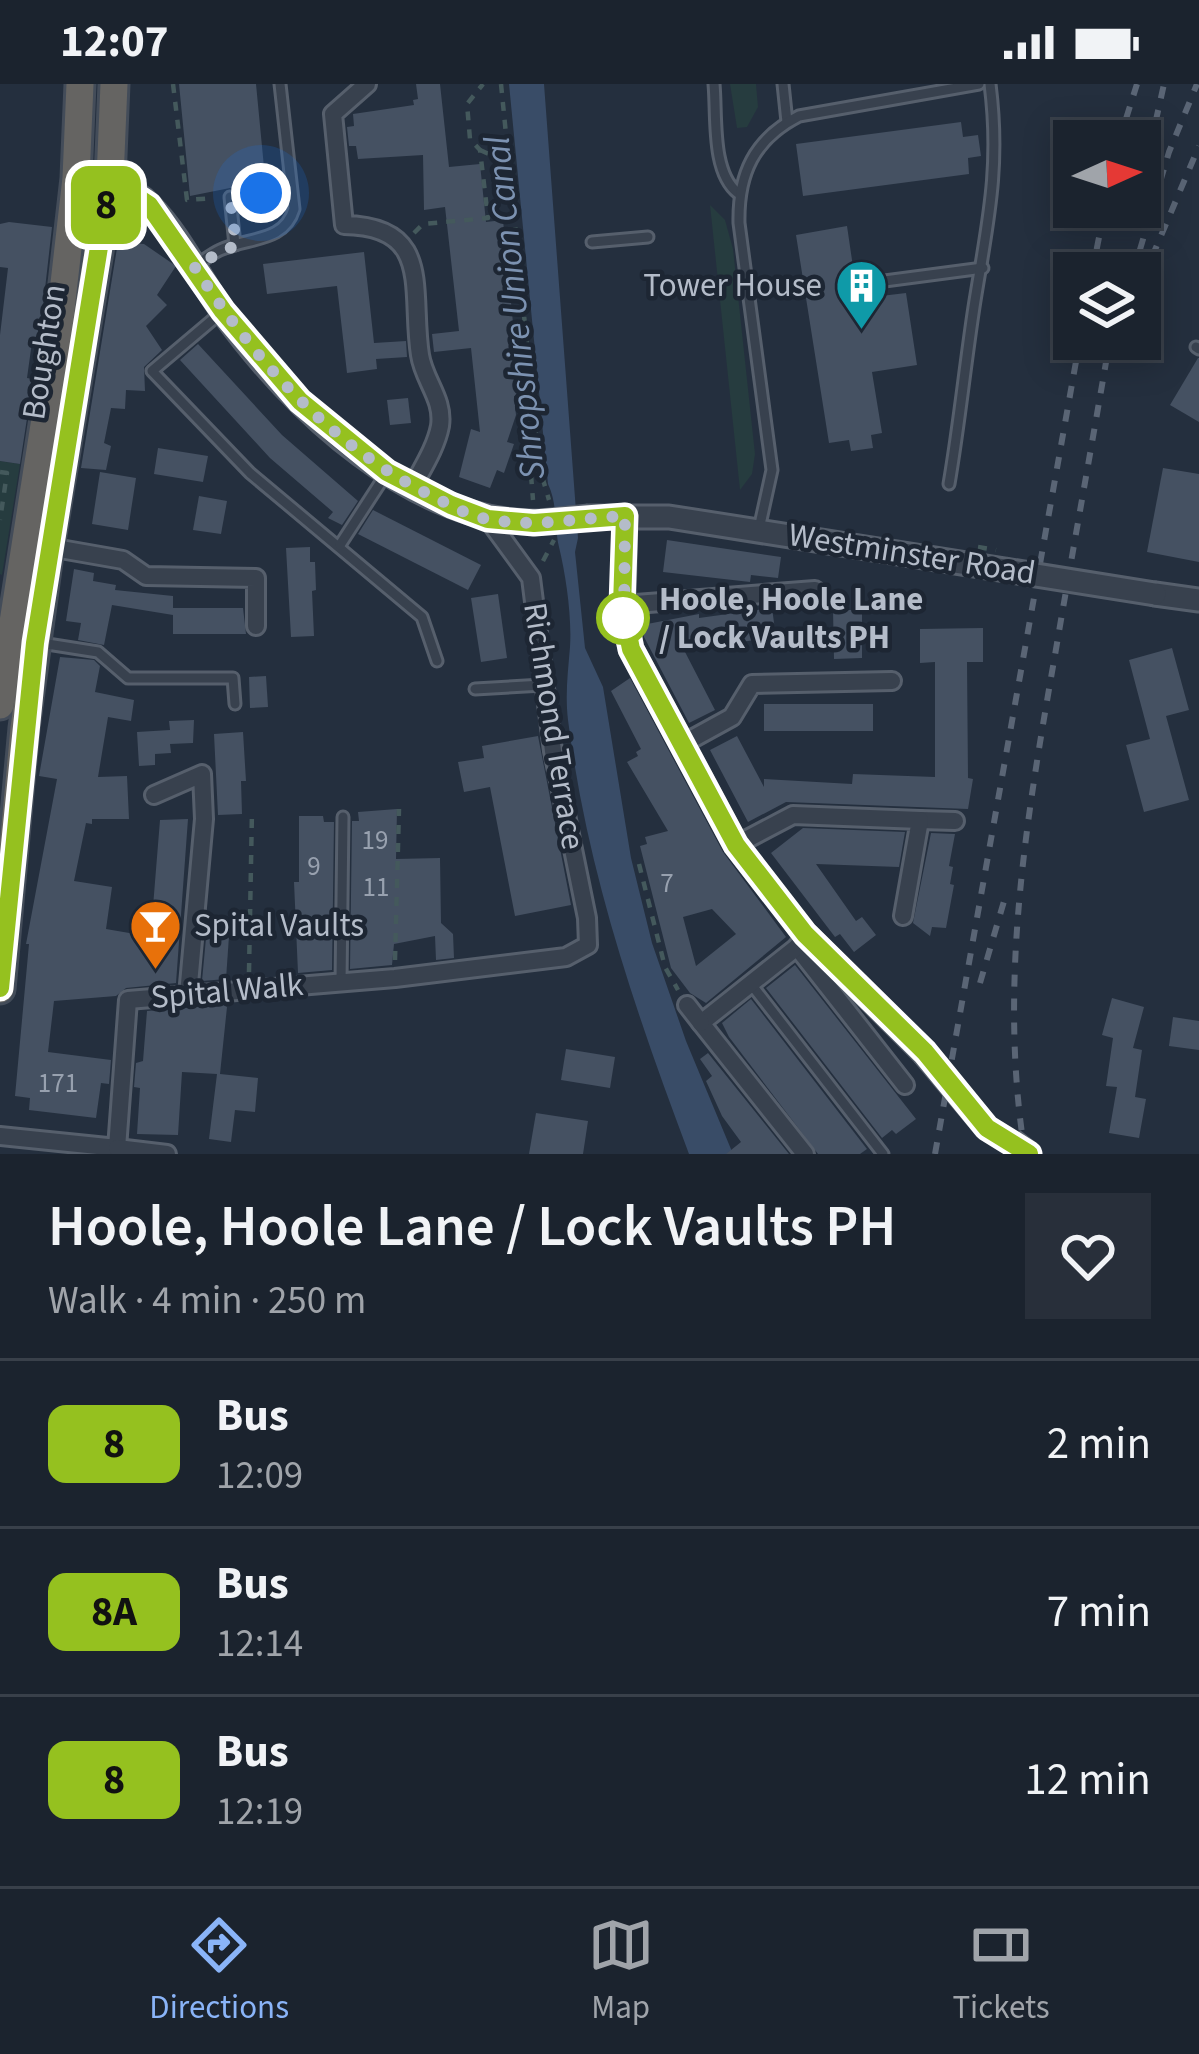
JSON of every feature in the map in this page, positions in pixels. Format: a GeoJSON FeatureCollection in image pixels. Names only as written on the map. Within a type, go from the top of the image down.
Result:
{"type":"FeatureCollection","features":[{"type":"Feature","properties":{"kind":"highway","name":"Boughton"},"geometry":{"type":"LineString","coordinates":[[0,705],[9,594],[58,336],[76,178],[80,84]]}},
{"type":"Feature","properties":{"kind":"highway","name":"Boughton"},"geometry":{"type":"LineString","coordinates":[[0,989],[35,643],[110,179],[114,84]]}},
{"type":"Feature","properties":{"kind":"street"},"geometry":{"type":"LineString","coordinates":[[367,84],[333,115],[344,225],[383,229],[403,244],[413,272],[420,356],[437,396],[441,420],[413,486]]}},
{"type":"Feature","properties":{"kind":"street"},"geometry":{"type":"LineString","coordinates":[[76,178],[110,179],[149,205],[223,311],[300,401],[387,472],[488,519]]}},
{"type":"Feature","properties":{"kind":"street"},"geometry":{"type":"LineString","coordinates":[[625,516],[622,605],[631,649],[736,845],[905,1084]]}},
{"type":"Feature","properties":{"kind":"street","name":"Westminster Road"},"geometry":{"type":"LineString","coordinates":[[488,519],[548,523],[669,517],[1194,600]]}},
{"type":"Feature","properties":{"kind":"street","name":"Richmond Terrace"},"geometry":{"type":"LineString","coordinates":[[488,519],[531,578],[543,685],[590,934],[588,945]]}},
{"type":"Feature","properties":{"kind":"street"},"geometry":{"type":"LineString","coordinates":[[49,548],[123,560],[146,575],[256,578],[256,626]]}},
{"type":"Feature","properties":{"kind":"street"},"geometry":{"type":"LineString","coordinates":[[622,605],[815,590]]}},
{"type":"Feature","properties":{"kind":"street"},"geometry":{"type":"LineString","coordinates":[[681,745],[732,718],[752,685],[892,681]]}},
{"type":"Feature","properties":{"kind":"street"},"geometry":{"type":"LineString","coordinates":[[154,795],[202,774],[204,820],[188,995]]}},
{"type":"Feature","properties":{"kind":"street"},"geometry":{"type":"LineString","coordinates":[[736,845],[793,815],[955,821]]}},
{"type":"Feature","properties":{"kind":"street"},"geometry":{"type":"LineString","coordinates":[[903,916],[920,820]]}},
{"type":"Feature","properties":{"kind":"street"},"geometry":{"type":"LineString","coordinates":[[701,1023],[801,941]]}},
{"type":"Feature","properties":{"kind":"street"},"geometry":{"type":"LineString","coordinates":[[801,941],[925,1052],[987,1128],[1021,1148]]}},
{"type":"Feature","properties":{"kind":"street","name":"Spital Walk"},"geometry":{"type":"LineString","coordinates":[[117,1148],[128,1000],[395,978],[566,957],[588,945]]}},
{"type":"Feature","properties":{"kind":"street"},"geometry":{"type":"LineString","coordinates":[[687,1005],[805,1154]]}},
{"type":"Feature","properties":{"kind":"street"},"geometry":{"type":"LineString","coordinates":[[0,1136],[167,1154]]}},
{"type":"Feature","properties":{"kind":"lane"},"geometry":{"type":"LineString","coordinates":[[194,266],[236,245],[282,231],[294,209],[280,84]]}},
{"type":"Feature","properties":{"kind":"lane"},"geometry":{"type":"LineString","coordinates":[[714,84],[723,172],[738,193]]}},
{"type":"Feature","properties":{"kind":"lane"},"geometry":{"type":"LineString","coordinates":[[783,84],[787,122]]}},
{"type":"Feature","properties":{"kind":"lane"},"geometry":{"type":"LineString","coordinates":[[759,529],[772,470],[738,193],[744,171],[776,128],[799,116],[979,84]]}},
{"type":"Feature","properties":{"kind":"lane"},"geometry":{"type":"LineString","coordinates":[[949,484],[983,268],[997,136],[990,84]]}},
{"type":"Feature","properties":{"kind":"lane"},"geometry":{"type":"LineString","coordinates":[[230,196],[236,245]]}},
{"type":"Feature","properties":{"kind":"lane"},"geometry":{"type":"LineString","coordinates":[[592,242],[648,237]]}},
{"type":"Feature","properties":{"kind":"lane"},"geometry":{"type":"LineString","coordinates":[[878,282],[983,268]]}},
{"type":"Feature","properties":{"kind":"lane"},"geometry":{"type":"LineString","coordinates":[[223,311],[152,371],[250,473],[422,617],[437,661]]}},
{"type":"Feature","properties":{"kind":"lane"},"geometry":{"type":"LineString","coordinates":[[340,545],[387,472]]}},
{"type":"Feature","properties":{"kind":"lane"},"geometry":{"type":"LineString","coordinates":[[35,643],[98,652],[128,678],[233,678],[235,704]]}},
{"type":"Feature","properties":{"kind":"lane"},"geometry":{"type":"LineString","coordinates":[[475,689],[543,685]]}},
{"type":"Feature","properties":{"kind":"lane"},"geometry":{"type":"LineString","coordinates":[[341,982],[343,818]]}},
{"type":"Feature","properties":{"kind":"lane"},"geometry":{"type":"LineString","coordinates":[[751,984],[883,1154]]}},
{"type":"Feature","properties":{"kind":"path"},"geometry":{"type":"LineString","coordinates":[[173,84],[187,200],[292,190]]}},
{"type":"Feature","properties":{"kind":"path"},"geometry":{"type":"LineString","coordinates":[[483,84],[466,104],[470,139],[494,157],[508,156]]}},
{"type":"Feature","properties":{"kind":"path"},"geometry":{"type":"LineString","coordinates":[[500,84],[548,523],[543,559]]}},
{"type":"Feature","properties":{"kind":"path"},"geometry":{"type":"LineString","coordinates":[[403,244],[423,224],[488,218],[481,150]]}},
{"type":"Feature","properties":{"kind":"path"},"geometry":{"type":"LineString","coordinates":[[533,399],[527,424],[533,500],[542,499],[542,484]]}},
{"type":"Feature","properties":{"kind":"path"},"geometry":{"type":"LineString","coordinates":[[0,472],[8,473],[0,520]]}},
{"type":"Feature","properties":{"kind":"path"},"geometry":{"type":"LineString","coordinates":[[395,978],[399,809]]}},
{"type":"Feature","properties":{"kind":"path"},"geometry":{"type":"LineString","coordinates":[[248,989],[252,811]]}},
{"type":"Feature","properties":{"kind":"path"},"geometry":{"type":"LineString","coordinates":[[639,864],[665,968],[687,1005]]}},
{"type":"Feature","properties":{"kind":"green space"},"geometry":{"type":"Polygon","coordinates":[[[730,84],[756,84],[758,107],[747,127],[737,128],[730,84]]]}},
{"type":"Feature","properties":{"kind":"green space"},"geometry":{"type":"Polygon","coordinates":[[[710,205],[725,220],[733,249],[755,454],[752,474],[740,490],[710,205]]]}},
{"type":"Feature","properties":{"kind":"green space"},"geometry":{"type":"Polygon","coordinates":[[[0,461],[20,464],[2,575],[0,574],[0,461]]]}},
{"type":"Feature","properties":{"kind":"water"},"geometry":{"type":"Polygon","coordinates":[[[509,84],[544,84],[585,648],[603,687],[631,858],[652,943],[733,1154],[689,1154],[632,995],[587,832],[568,720],[569,610],[548,484],[509,84]]]}},
{"type":"Feature","properties":{"kind":"building"},"geometry":{"type":"Polygon","coordinates":[[[179,84],[256,84],[266,188],[230,188],[190,196],[179,84]]]}},
{"type":"Feature","properties":{"kind":"building"},"geometry":{"type":"Polygon","coordinates":[[[416,84],[440,84],[449,167],[480,164],[486,222],[503,220],[520,395],[514,396],[516,415],[507,442],[514,444],[504,473],[497,470],[490,488],[459,477],[471,429],[480,432],[471,348],[434,352],[432,334],[459,331],[445,207],[424,210],[423,155],[358,159],[356,146],[349,146],[347,127],[354,126],[353,114],[414,105],[416,84]]]}},
{"type":"Feature","properties":{"kind":"building"},"geometry":{"type":"Polygon","coordinates":[[[961,122],[963,137],[978,135],[981,156],[968,158],[969,174],[803,196],[796,144],[961,122]]]}},
{"type":"Feature","properties":{"kind":"building"},"geometry":{"type":"Polygon","coordinates":[[[0,224],[52,227],[39,342],[32,342],[27,378],[33,379],[20,464],[0,461],[0,335],[8,268],[0,267],[0,224]]]}},
{"type":"Feature","properties":{"kind":"building","name":"Tower House"},"geometry":{"type":"Polygon","coordinates":[[[847,226],[857,294],[906,293],[917,365],[872,372],[882,433],[871,435],[873,448],[851,451],[849,440],[829,443],[796,235],[847,226]]]}},
{"type":"Feature","properties":{"kind":"building"},"geometry":{"type":"Polygon","coordinates":[[[118,242],[144,244],[176,266],[157,295],[167,305],[146,326],[162,350],[144,367],[145,391],[126,390],[125,409],[111,408],[104,443],[111,446],[106,470],[81,468],[118,242]]]}},
{"type":"Feature","properties":{"kind":"building"},"geometry":{"type":"Polygon","coordinates":[[[364,252],[374,343],[406,341],[407,357],[376,359],[377,369],[347,373],[337,286],[267,294],[263,264],[364,252]]]}},
{"type":"Feature","properties":{"kind":"building"},"geometry":{"type":"Polygon","coordinates":[[[198,344],[282,435],[358,501],[342,525],[328,518],[333,512],[270,458],[180,360],[198,344]]]}},
{"type":"Feature","properties":{"kind":"building"},"geometry":{"type":"Polygon","coordinates":[[[1199,358],[1199,422],[1170,405],[1199,358]]]}},
{"type":"Feature","properties":{"kind":"building"},"geometry":{"type":"Polygon","coordinates":[[[408,398],[411,423],[390,425],[387,400],[408,398]]]}},
{"type":"Feature","properties":{"kind":"building"},"geometry":{"type":"Polygon","coordinates":[[[158,448],[208,456],[203,482],[154,474],[158,448]]]}},
{"type":"Feature","properties":{"kind":"building"},"geometry":{"type":"Polygon","coordinates":[[[1163,468],[1199,474],[1199,562],[1147,552],[1163,468]]]}},
{"type":"Feature","properties":{"kind":"building"},"geometry":{"type":"Polygon","coordinates":[[[100,472],[136,478],[128,530],[92,524],[100,472]]]}},
{"type":"Feature","properties":{"kind":"building"},"geometry":{"type":"Polygon","coordinates":[[[199,496],[227,501],[221,534],[193,530],[199,496]]]}},
{"type":"Feature","properties":{"kind":"building"},"geometry":{"type":"Polygon","coordinates":[[[373,510],[481,565],[468,590],[358,534],[373,510]]]}},
{"type":"Feature","properties":{"kind":"building"},"geometry":{"type":"Polygon","coordinates":[[[667,540],[781,557],[778,578],[751,575],[750,582],[663,572],[667,540]]]}},
{"type":"Feature","properties":{"kind":"building"},"geometry":{"type":"Polygon","coordinates":[[[310,547],[310,562],[315,562],[314,636],[291,637],[286,548],[310,547]]]}},
{"type":"Feature","properties":{"kind":"building"},"geometry":{"type":"Polygon","coordinates":[[[74,569],[94,573],[93,581],[116,585],[115,590],[173,596],[173,615],[112,605],[104,645],[78,640],[81,623],[66,621],[74,569]]]}},
{"type":"Feature","properties":{"kind":"building"},"geometry":{"type":"Polygon","coordinates":[[[498,594],[507,658],[481,662],[471,598],[498,594]]]}},
{"type":"Feature","properties":{"kind":"building"},"geometry":{"type":"Polygon","coordinates":[[[173,608],[243,608],[246,634],[173,634],[173,608]]]}},
{"type":"Feature","properties":{"kind":"building"},"geometry":{"type":"Polygon","coordinates":[[[772,608],[776,637],[684,650],[715,710],[689,723],[642,625],[772,608]]]}},
{"type":"Feature","properties":{"kind":"building"},"geometry":{"type":"Polygon","coordinates":[[[833,610],[862,610],[862,658],[834,659],[833,610]]]}},
{"type":"Feature","properties":{"kind":"building"},"geometry":{"type":"Polygon","coordinates":[[[983,628],[983,662],[967,662],[968,778],[973,779],[968,809],[786,802],[748,822],[710,750],[737,736],[764,787],[764,779],[852,784],[853,774],[935,777],[935,662],[920,663],[920,629],[983,628]]]}},
{"type":"Feature","properties":{"kind":"building"},"geometry":{"type":"Polygon","coordinates":[[[1172,648],[1189,710],[1166,716],[1189,800],[1144,812],[1126,745],[1150,739],[1129,660],[1172,648]]]}},
{"type":"Feature","properties":{"kind":"building"},"geometry":{"type":"Polygon","coordinates":[[[60,657],[94,660],[100,666],[95,692],[134,700],[131,721],[108,717],[98,777],[127,776],[129,819],[86,823],[74,881],[112,887],[106,929],[141,935],[142,919],[152,919],[160,820],[188,819],[176,983],[126,988],[116,996],[54,1001],[48,1052],[111,1060],[109,1084],[101,1083],[96,1118],[29,1110],[30,1098],[15,1096],[26,944],[57,779],[39,776],[60,657]]]}},
{"type":"Feature","properties":{"kind":"building"},"geometry":{"type":"Polygon","coordinates":[[[266,676],[268,707],[250,708],[249,677],[266,676]]]}},
{"type":"Feature","properties":{"kind":"building"},"geometry":{"type":"Polygon","coordinates":[[[630,678],[723,852],[786,937],[706,1003],[690,993],[671,968],[640,846],[647,844],[645,837],[668,831],[627,762],[641,749],[611,691],[630,678]],[[712,909],[683,917],[696,966],[736,934],[712,909]]]}},
{"type":"Feature","properties":{"kind":"building"},"geometry":{"type":"Polygon","coordinates":[[[764,704],[873,704],[873,731],[764,731],[764,704]]]}},
{"type":"Feature","properties":{"kind":"building"},"geometry":{"type":"Polygon","coordinates":[[[194,720],[193,743],[170,744],[171,753],[155,754],[155,765],[139,766],[137,732],[170,730],[169,721],[194,720]]]}},
{"type":"Feature","properties":{"kind":"building"},"geometry":{"type":"Polygon","coordinates":[[[243,732],[242,814],[218,815],[214,734],[243,732]]]}},
{"type":"Feature","properties":{"kind":"building"},"geometry":{"type":"Polygon","coordinates":[[[538,736],[571,905],[515,916],[490,787],[464,792],[458,762],[484,758],[482,746],[538,736]]]}},
{"type":"Feature","properties":{"kind":"building"},"geometry":{"type":"Polygon","coordinates":[[[397,809],[396,859],[440,858],[441,923],[453,934],[454,958],[436,960],[435,936],[394,944],[392,965],[350,969],[352,821],[359,821],[358,812],[397,809]]]}},
{"type":"Feature","properties":{"kind":"building"},"geometry":{"type":"Polygon","coordinates":[[[299,816],[323,816],[324,822],[334,822],[332,970],[298,973],[294,882],[299,882],[299,816]]]}},
{"type":"Feature","properties":{"kind":"building"},"geometry":{"type":"Polygon","coordinates":[[[803,828],[905,832],[899,867],[816,864],[856,921],[862,917],[876,935],[854,952],[840,934],[835,937],[771,853],[803,828]]]}},
{"type":"Feature","properties":{"kind":"building"},"geometry":{"type":"Polygon","coordinates":[[[931,833],[955,834],[949,866],[953,867],[950,884],[954,885],[946,928],[932,927],[930,936],[913,923],[931,833]]]}},
{"type":"Feature","properties":{"kind":"building"},"geometry":{"type":"Polygon","coordinates":[[[229,936],[226,979],[202,981],[206,938],[229,936]]]}},
{"type":"Feature","properties":{"kind":"building"},"geometry":{"type":"Polygon","coordinates":[[[795,965],[916,1119],[896,1134],[892,1130],[882,1138],[766,988],[795,965]]]}},
{"type":"Feature","properties":{"kind":"building"},"geometry":{"type":"Polygon","coordinates":[[[1112,998],[1144,1007],[1133,1048],[1142,1050],[1135,1097],[1146,1099],[1139,1138],[1109,1133],[1117,1087],[1106,1086],[1113,1038],[1102,1035],[1112,998]]]}},
{"type":"Feature","properties":{"kind":"building"},"geometry":{"type":"Polygon","coordinates":[[[751,999],[867,1149],[860,1154],[818,1154],[722,1023],[751,999]]]}},
{"type":"Feature","properties":{"kind":"building"},"geometry":{"type":"Polygon","coordinates":[[[227,1007],[220,1074],[258,1078],[255,1112],[235,1110],[231,1142],[209,1139],[217,1074],[182,1072],[178,1135],[137,1134],[140,1088],[134,1087],[136,1063],[143,1061],[147,1011],[227,1007]]]}},
{"type":"Feature","properties":{"kind":"building"},"geometry":{"type":"Polygon","coordinates":[[[1173,1017],[1199,1021],[1199,1050],[1169,1046],[1173,1017]]]}},
{"type":"Feature","properties":{"kind":"building"},"geometry":{"type":"Polygon","coordinates":[[[566,1049],[615,1057],[610,1088],[561,1080],[566,1049]]]}},
{"type":"Feature","properties":{"kind":"building"},"geometry":{"type":"Polygon","coordinates":[[[708,1053],[789,1154],[726,1154],[741,1142],[706,1081],[712,1076],[700,1059],[708,1053]]]}},
{"type":"Feature","properties":{"kind":"building"},"geometry":{"type":"Polygon","coordinates":[[[536,1113],[588,1121],[583,1154],[529,1154],[536,1113]]]}},
{"type":"Feature","properties":{"kind":"railway"},"geometry":{"type":"LineString","coordinates":[[1126,120],[1137,84]]}},
{"type":"Feature","properties":{"kind":"railway"},"geometry":{"type":"LineString","coordinates":[[1156,120],[1164,84]]}},
{"type":"Feature","properties":{"kind":"railway"},"geometry":{"type":"LineString","coordinates":[[1139,252],[1169,152],[1197,84]]}},
{"type":"Feature","properties":{"kind":"railway"},"geometry":{"type":"LineString","coordinates":[[1154,252],[1199,146]]}},
{"type":"Feature","properties":{"kind":"railway"},"geometry":{"type":"LineString","coordinates":[[1096,252],[1101,228]]}},
{"type":"Feature","properties":{"kind":"railway"},"geometry":{"type":"LineString","coordinates":[[935,1154],[1076,360]]}},
{"type":"Feature","properties":{"kind":"railway"},"geometry":{"type":"LineString","coordinates":[[1025,1154],[1014,1028],[1019,903],[1044,717],[1106,360]]}},
{"type":"Feature","properties":{"kind":"railway"},"geometry":{"type":"LineString","coordinates":[[980,983],[1007,891]]}},
{"type":"Feature","properties":{"kind":"bus line","name":"8"},"geometry":{"type":"LineString","coordinates":[[0,988],[35,643],[110,179],[149,205],[256,355],[330,430],[387,472],[488,519],[534,523],[625,516],[622,605],[631,649],[736,845],[805,934],[925,1052],[987,1128],[1029,1154]]}},
{"type":"Feature","properties":{"kind":"place","name":"Tower House"},"geometry":{"type":"Point","coordinates":[861,331]}},
{"type":"Feature","properties":{"kind":"place","name":"Hoole, Hoole Lane / Lock Vaults PH"},"geometry":{"type":"Point","coordinates":[623,618]}},
{"type":"Feature","properties":{"kind":"place","name":"Spital Vaults"},"geometry":{"type":"Point","coordinates":[155,971]}},
{"type":"Feature","properties":{"kind":"route"},"geometry":{"type":"LineString","coordinates":[[261,193],[230,196],[236,245],[194,266],[256,355],[360,454],[472,515],[534,523],[625,516],[624,628],[623,618]]}},
{"type":"Feature","properties":{"kind":"water label","name":"Shropshire Union Canal"},"geometry":{"type":"Point","coordinates":[515,308]}}]}
